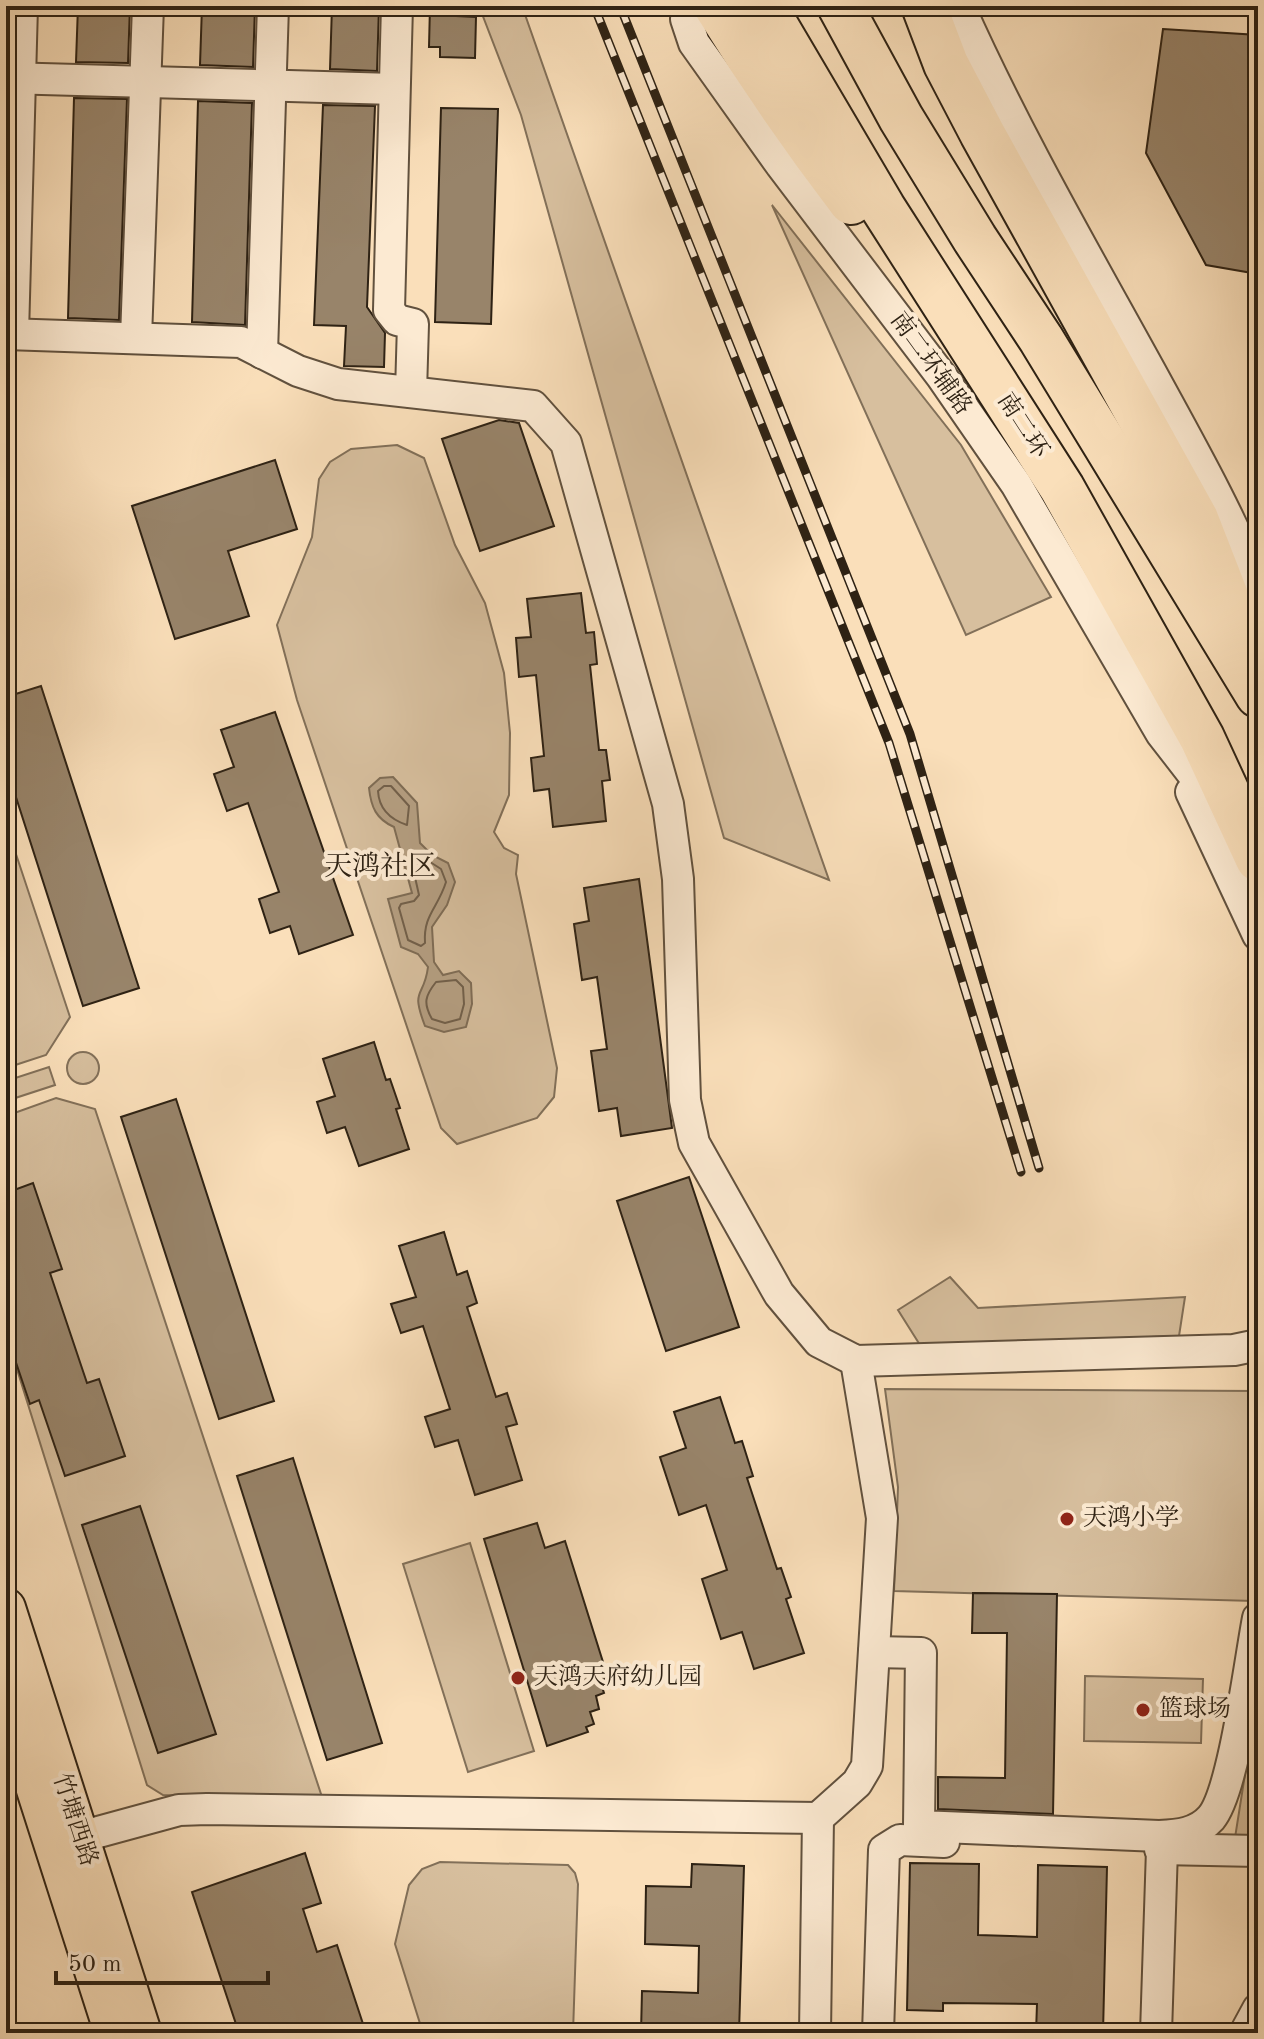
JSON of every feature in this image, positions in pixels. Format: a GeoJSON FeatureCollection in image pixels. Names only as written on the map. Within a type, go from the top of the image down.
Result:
{"type":"FeatureCollection","features":[{"type":"Feature","properties":{"kind":"highway"},"geometry":{"type":"LineString","coordinates":[[716,6],[810,148],[996,384]]}},
{"type":"Feature","properties":{"kind":"highway","name":"南二环"},"geometry":{"type":"LineString","coordinates":[[764,6],[883,208],[1062,488],[1182,736],[1256,855]]}},
{"type":"Feature","properties":{"kind":"highway"},"geometry":{"type":"LineString","coordinates":[[840,6],[926,158],[1041,339],[1258,695]]}},
{"type":"Feature","properties":{"kind":"highway"},"geometry":{"type":"LineString","coordinates":[[924,6],[946,64],[982,133],[1196,519],[1258,682]]}},
{"type":"Feature","properties":{"kind":"main road","name":"竹塘西路"},"geometry":{"type":"LineString","coordinates":[[6,1608],[142,2033]]}},
{"type":"Feature","properties":{"kind":"main road","name":"竹塘西路"},"geometry":{"type":"LineString","coordinates":[[6,1696],[114,2033]]}},
{"type":"Feature","properties":{"kind":"street"},"geometry":{"type":"LineString","coordinates":[[22,6],[13,78],[9,334],[241,342],[298,371],[338,384],[533,406],[566,443],[668,804],[678,879],[685,1100],[694,1143],[779,1294],[819,1342],[856,1361],[1234,1350],[1258,1345]]}},
{"type":"Feature","properties":{"kind":"street"},"geometry":{"type":"LineString","coordinates":[[136,338],[148,6]]}},
{"type":"Feature","properties":{"kind":"street"},"geometry":{"type":"LineString","coordinates":[[262,353],[273,6]]}},
{"type":"Feature","properties":{"kind":"street"},"geometry":{"type":"LineString","coordinates":[[397,6],[389,310],[397,320],[413,324],[411,392]]}},
{"type":"Feature","properties":{"kind":"street","name":"南二环辅路"},"geometry":{"type":"LineString","coordinates":[[688,6],[686,19],[694,43],[781,165],[942,377],[1182,736],[1231,873],[1258,935]]}},
{"type":"Feature","properties":{"kind":"street"},"geometry":{"type":"LineString","coordinates":[[959,6],[982,57],[1222,502],[1258,585]]}},
{"type":"Feature","properties":{"kind":"street"},"geometry":{"type":"LineString","coordinates":[[13,78],[394,89]]}},
{"type":"Feature","properties":{"kind":"street"},"geometry":{"type":"LineString","coordinates":[[80,1837],[179,1810],[207,1809],[818,1818],[857,1783],[867,1766],[882,1518],[856,1361]]}},
{"type":"Feature","properties":{"kind":"street"},"geometry":{"type":"LineString","coordinates":[[874,1652],[921,1653],[919,1826],[1159,1836],[1188,1834],[1210,1819],[1226,1788],[1258,1618]]}},
{"type":"Feature","properties":{"kind":"street"},"geometry":{"type":"LineString","coordinates":[[815,2033],[818,1818]]}},
{"type":"Feature","properties":{"kind":"street"},"geometry":{"type":"LineString","coordinates":[[878,2033],[884,1850],[900,1840],[1258,1851]]}},
{"type":"Feature","properties":{"kind":"street"},"geometry":{"type":"LineString","coordinates":[[1156,2033],[1162,1849]]}},
{"type":"Feature","properties":{"kind":"street"},"geometry":{"type":"LineString","coordinates":[[1245,2033],[1258,2009]]}},
{"type":"Feature","properties":{"kind":"shaded area"},"geometry":{"type":"Polygon","coordinates":[[[479,6],[522,6],[829,880],[724,838],[521,115],[479,6]]]}},
{"type":"Feature","properties":{"kind":"shaded area"},"geometry":{"type":"Polygon","coordinates":[[[772,205],[961,445],[1051,597],[966,635],[772,205]]]}},
{"type":"Feature","properties":{"kind":"shaded area"},"geometry":{"type":"Polygon","coordinates":[[[397,445],[424,458],[455,545],[485,603],[504,673],[510,733],[509,795],[494,832],[504,848],[518,855],[516,874],[557,1068],[554,1097],[537,1118],[457,1144],[441,1128],[297,700],[277,625],[312,537],[319,479],[330,462],[351,449],[397,445]]]}},
{"type":"Feature","properties":{"kind":"shaded area"},"geometry":{"type":"Polygon","coordinates":[[[6,824],[70,1017],[46,1055],[6,1068],[6,824]]]}},
{"type":"Feature","properties":{"kind":"shaded area"},"geometry":{"type":"Polygon","coordinates":[[[83,1052],[95,1056],[99,1068],[95,1080],[83,1084],[71,1080],[67,1068],[71,1056],[83,1052]]]}},
{"type":"Feature","properties":{"kind":"shaded area"},"geometry":{"type":"Polygon","coordinates":[[[49,1067],[55,1085],[6,1101],[6,1081],[49,1067]]]}},
{"type":"Feature","properties":{"kind":"shaded area"},"geometry":{"type":"Polygon","coordinates":[[[56,1098],[95,1109],[322,1797],[163,1795],[147,1785],[6,1334],[6,1116],[56,1098]]]}},
{"type":"Feature","properties":{"kind":"shaded area"},"geometry":{"type":"Polygon","coordinates":[[[950,1277],[978,1308],[1185,1297],[1179,1336],[920,1345],[898,1310],[950,1277]]]}},
{"type":"Feature","properties":{"kind":"shaded area"},"geometry":{"type":"Polygon","coordinates":[[[885,1389],[1258,1391],[1254,1601],[894,1591],[898,1487],[885,1389]]]}},
{"type":"Feature","properties":{"kind":"shaded area"},"geometry":{"type":"Polygon","coordinates":[[[470,1543],[534,1751],[468,1772],[403,1564],[470,1543]]]}},
{"type":"Feature","properties":{"kind":"shaded area","name":"篮球场"},"geometry":{"type":"Polygon","coordinates":[[[1085,1676],[1203,1679],[1201,1743],[1084,1741],[1085,1676]]]}},
{"type":"Feature","properties":{"kind":"shaded area"},"geometry":{"type":"Polygon","coordinates":[[[1258,1692],[1258,1846],[1234,1844],[1258,1692]]]}},
{"type":"Feature","properties":{"kind":"shaded area"},"geometry":{"type":"Polygon","coordinates":[[[440,1862],[568,1865],[575,1873],[578,1884],[573,2033],[423,2033],[395,1944],[409,1885],[422,1869],[440,1862]]]}},
{"type":"Feature","properties":{"kind":"water"},"geometry":{"type":"Polygon","coordinates":[[[393,777],[417,803],[420,843],[432,855],[448,863],[455,882],[447,905],[432,927],[434,962],[443,975],[459,971],[471,983],[472,1004],[466,1027],[444,1032],[425,1026],[418,999],[428,967],[418,954],[401,947],[388,899],[412,893],[394,827],[376,812],[369,788],[380,778],[393,777]]]}},
{"type":"Feature","properties":{"kind":"building"},"geometry":{"type":"Polygon","coordinates":[[[78,6],[130,6],[128,63],[76,62],[78,6]]]}},
{"type":"Feature","properties":{"kind":"building"},"geometry":{"type":"Polygon","coordinates":[[[202,6],[255,6],[253,67],[200,65],[202,6]]]}},
{"type":"Feature","properties":{"kind":"building"},"geometry":{"type":"Polygon","coordinates":[[[332,6],[379,6],[377,71],[330,69],[332,6]]]}},
{"type":"Feature","properties":{"kind":"building"},"geometry":{"type":"Polygon","coordinates":[[[430,6],[458,6],[457,16],[476,17],[475,58],[440,57],[440,47],[429,47],[430,6]]]}},
{"type":"Feature","properties":{"kind":"building"},"geometry":{"type":"Polygon","coordinates":[[[1163,29],[1258,35],[1258,274],[1206,265],[1146,153],[1163,29]]]}},
{"type":"Feature","properties":{"kind":"building"},"geometry":{"type":"Polygon","coordinates":[[[74,98],[127,99],[119,320],[68,318],[74,98]]]}},
{"type":"Feature","properties":{"kind":"building"},"geometry":{"type":"Polygon","coordinates":[[[198,101],[252,103],[245,325],[192,322],[198,101]]]}},
{"type":"Feature","properties":{"kind":"building"},"geometry":{"type":"Polygon","coordinates":[[[323,105],[375,106],[367,307],[385,333],[384,367],[344,366],[346,326],[314,325],[323,105]]]}},
{"type":"Feature","properties":{"kind":"building"},"geometry":{"type":"Polygon","coordinates":[[[441,108],[498,109],[491,324],[435,322],[441,108]]]}},
{"type":"Feature","properties":{"kind":"building"},"geometry":{"type":"Polygon","coordinates":[[[499,420],[519,423],[554,526],[480,551],[442,439],[499,420]]]}},
{"type":"Feature","properties":{"kind":"building"},"geometry":{"type":"Polygon","coordinates":[[[275,460],[297,529],[228,551],[249,616],[175,639],[132,506],[275,460]]]}},
{"type":"Feature","properties":{"kind":"building"},"geometry":{"type":"Polygon","coordinates":[[[581,593],[586,633],[594,632],[597,664],[590,665],[599,750],[606,750],[610,780],[602,781],[606,821],[553,827],[549,789],[534,791],[531,758],[544,756],[536,675],[519,677],[516,638],[531,637],[527,599],[581,593]]]}},
{"type":"Feature","properties":{"kind":"building"},"geometry":{"type":"Polygon","coordinates":[[[41,686],[139,988],[83,1006],[6,766],[6,697],[41,686]]]}},
{"type":"Feature","properties":{"kind":"building"},"geometry":{"type":"Polygon","coordinates":[[[275,712],[353,935],[299,954],[290,926],[270,933],[259,899],[279,892],[248,803],[227,811],[214,774],[234,767],[221,730],[275,712]]]}},
{"type":"Feature","properties":{"kind":"building"},"geometry":{"type":"Polygon","coordinates":[[[639,879],[672,1128],[621,1136],[617,1108],[599,1111],[591,1051],[607,1049],[597,977],[582,980],[574,924],[589,921],[584,888],[639,879]]]}},
{"type":"Feature","properties":{"kind":"building"},"geometry":{"type":"Polygon","coordinates":[[[374,1042],[386,1080],[390,1079],[400,1108],[396,1109],[409,1149],[359,1166],[345,1127],[327,1133],[317,1102],[335,1096],[323,1059],[374,1042]]]}},
{"type":"Feature","properties":{"kind":"building"},"geometry":{"type":"Polygon","coordinates":[[[176,1099],[274,1401],[219,1419],[121,1117],[176,1099]]]}},
{"type":"Feature","properties":{"kind":"building"},"geometry":{"type":"Polygon","coordinates":[[[689,1177],[739,1327],[666,1351],[617,1201],[689,1177]]]}},
{"type":"Feature","properties":{"kind":"building"},"geometry":{"type":"Polygon","coordinates":[[[33,1183],[62,1269],[50,1273],[87,1383],[99,1379],[125,1456],[65,1476],[39,1400],[30,1404],[6,1333],[6,1193],[33,1183]]]}},
{"type":"Feature","properties":{"kind":"building"},"geometry":{"type":"Polygon","coordinates":[[[444,1232],[457,1275],[467,1271],[477,1303],[467,1307],[496,1397],[507,1393],[517,1424],[506,1427],[522,1480],[475,1495],[458,1440],[435,1447],[425,1417],[450,1409],[423,1326],[401,1333],[391,1304],[416,1297],[399,1246],[444,1232]]]}},
{"type":"Feature","properties":{"kind":"building"},"geometry":{"type":"Polygon","coordinates":[[[720,1397],[735,1443],[742,1441],[753,1476],[747,1478],[777,1569],[781,1568],[791,1597],[786,1599],[804,1653],[754,1669],[742,1632],[721,1639],[702,1579],[727,1570],[706,1505],[679,1515],[660,1457],[686,1448],[674,1412],[720,1397]]]}},
{"type":"Feature","properties":{"kind":"building"},"geometry":{"type":"Polygon","coordinates":[[[293,1458],[382,1743],[327,1760],[237,1476],[293,1458]]]}},
{"type":"Feature","properties":{"kind":"building"},"geometry":{"type":"Polygon","coordinates":[[[140,1506],[216,1734],[158,1753],[82,1525],[140,1506]]]}},
{"type":"Feature","properties":{"kind":"building"},"geometry":{"type":"Polygon","coordinates":[[[537,1523],[545,1548],[565,1541],[608,1678],[600,1681],[604,1693],[596,1696],[599,1709],[590,1712],[594,1724],[586,1727],[588,1732],[547,1746],[484,1539],[537,1523]]]}},
{"type":"Feature","properties":{"kind":"building"},"geometry":{"type":"Polygon","coordinates":[[[973,1593],[1057,1594],[1053,1814],[938,1809],[938,1777],[1005,1778],[1007,1633],[972,1633],[973,1593]]]}},
{"type":"Feature","properties":{"kind":"building"},"geometry":{"type":"Polygon","coordinates":[[[305,1853],[321,1903],[303,1909],[317,1952],[337,1945],[366,2033],[239,2033],[192,1892],[305,1853]]]}},
{"type":"Feature","properties":{"kind":"building"},"geometry":{"type":"Polygon","coordinates":[[[910,1863],[979,1864],[978,1935],[1037,1937],[1038,1865],[1107,1867],[1103,2033],[1036,2033],[1037,2004],[943,2003],[943,2011],[907,2010],[910,1863]]]}},
{"type":"Feature","properties":{"kind":"building"},"geometry":{"type":"Polygon","coordinates":[[[692,1864],[744,1866],[739,2033],[641,2033],[642,1991],[698,1993],[699,1946],[645,1944],[646,1886],[691,1887],[692,1864]]]}},
{"type":"Feature","properties":{"kind":"railway"},"geometry":{"type":"LineString","coordinates":[[594,6],[889,743],[1021,1172]]}},
{"type":"Feature","properties":{"kind":"railway"},"geometry":{"type":"LineString","coordinates":[[620,6],[910,734],[1039,1168]]}},
{"type":"Feature","properties":{"kind":"place","name":"天鸿小学"},"geometry":{"type":"Point","coordinates":[1067,1519]}},
{"type":"Feature","properties":{"kind":"place","name":"天鸿天府幼儿园"},"geometry":{"type":"Point","coordinates":[518,1678]}},
{"type":"Feature","properties":{"kind":"place","name":"篮球场"},"geometry":{"type":"Point","coordinates":[1143,1710]}},
{"type":"Feature","properties":{"kind":"district","name":"天鸿社区"},"geometry":{"type":"Point","coordinates":[380,868]}}]}
